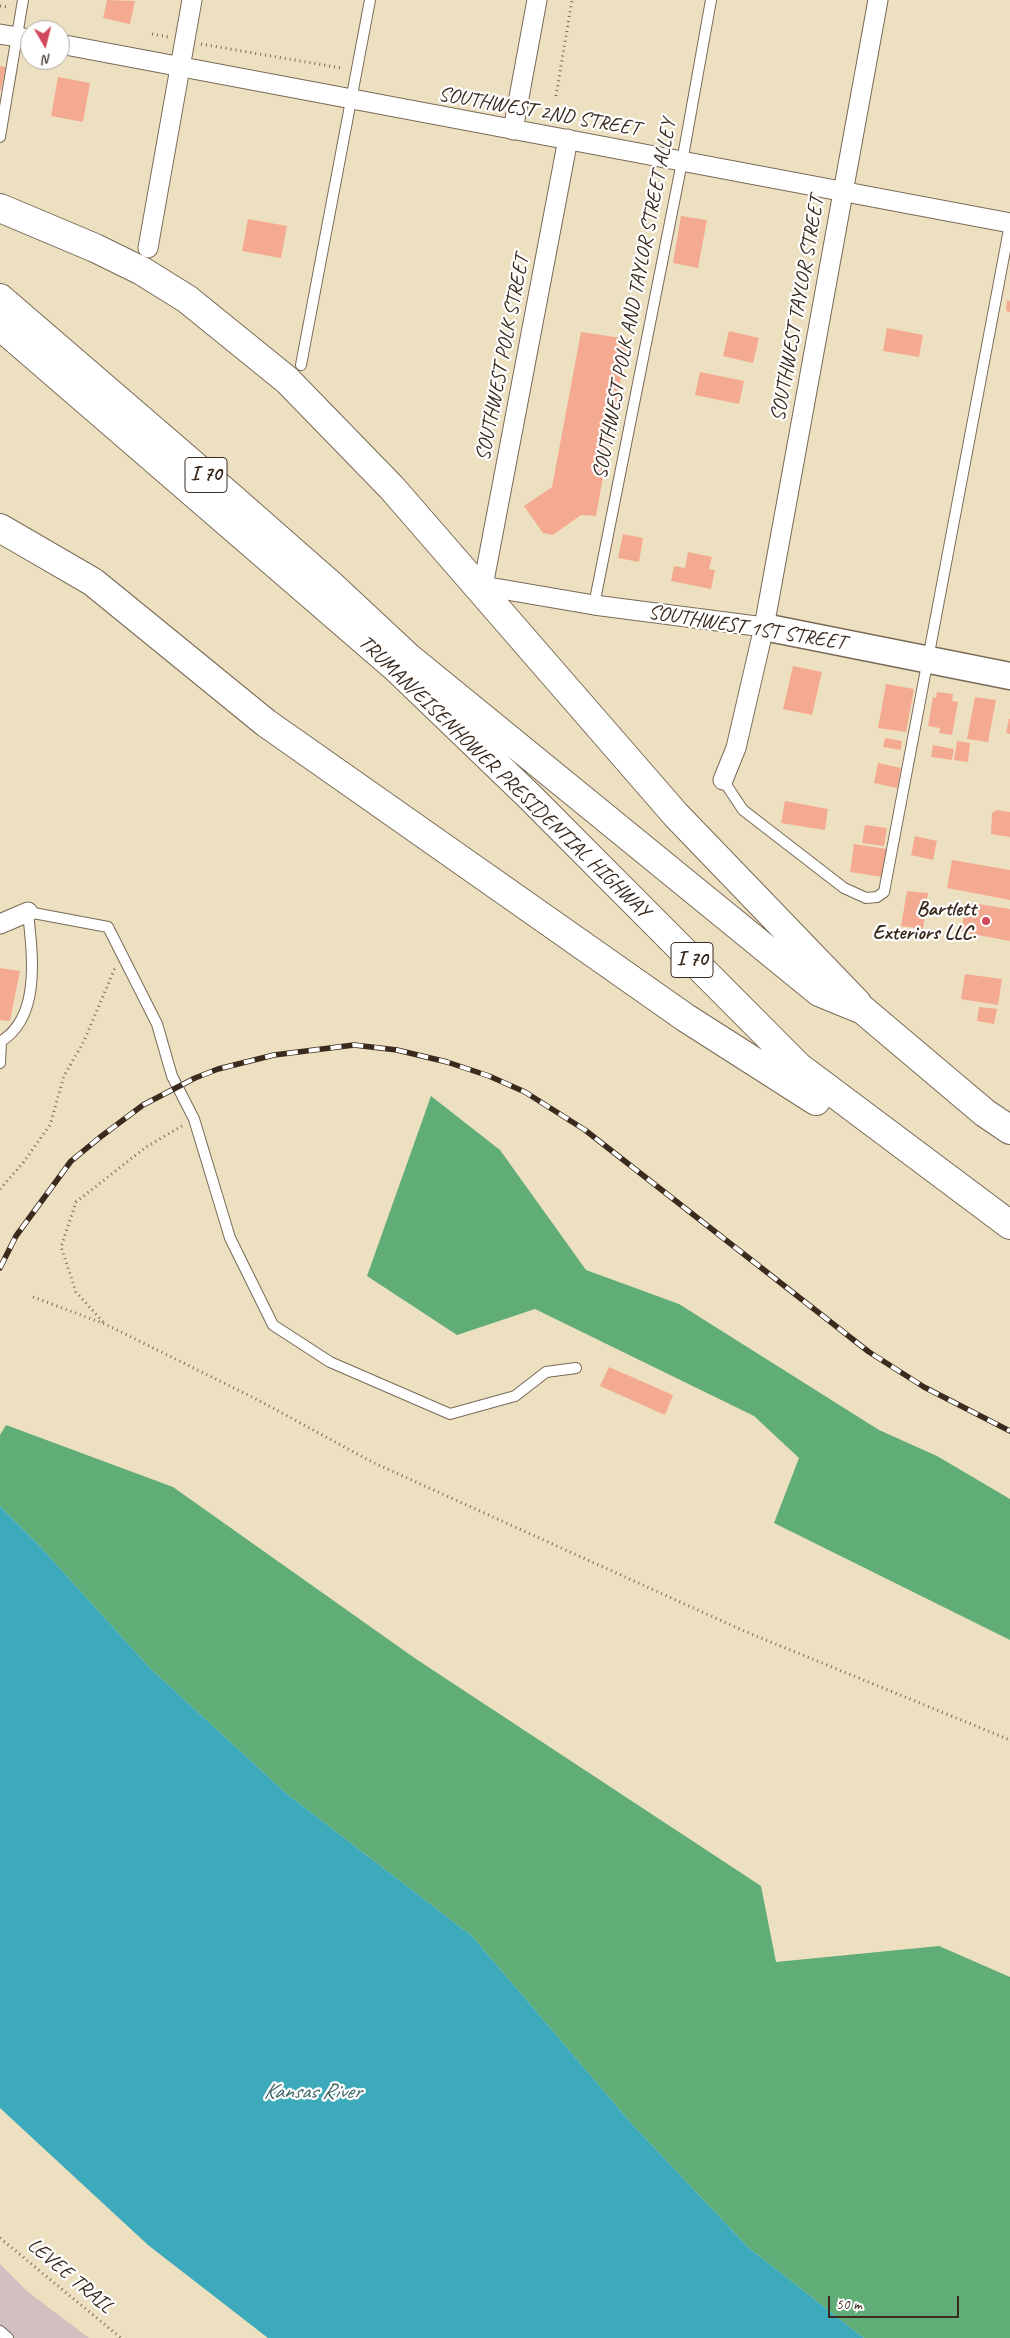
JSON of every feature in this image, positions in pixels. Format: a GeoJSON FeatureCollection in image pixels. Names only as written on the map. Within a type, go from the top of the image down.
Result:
{"type":"FeatureCollection","features":[{"type":"Feature","properties":{"kind":"highway"},"geometry":{"type":"LineString","coordinates":[[0,208],[94,248],[142,271],[187,299],[287,380],[392,488],[676,815],[863,1010]]}},
{"type":"Feature","properties":{"kind":"highway","name":"TRUMAN/EISENHOWER PRESIDENTIAL HIGHWAY"},"geometry":{"type":"LineString","coordinates":[[0,298],[266,528],[402,663],[529,796],[799,1067],[1010,1225]]}},
{"type":"Feature","properties":{"kind":"highway","name":"TRUMAN/EISENHOWER PRESIDENTIAL HIGHWAY"},"geometry":{"type":"LineString","coordinates":[[0,326],[402,663],[819,992],[863,1010],[985,1113],[1010,1130]]}},
{"type":"Feature","properties":{"kind":"highway"},"geometry":{"type":"LineString","coordinates":[[0,528],[93,582],[266,723],[686,1018],[981,1205]]}},
{"type":"Feature","properties":{"kind":"street"},"geometry":{"type":"LineString","coordinates":[[148,248],[192,0]]}},
{"type":"Feature","properties":{"kind":"street"},"geometry":{"type":"LineString","coordinates":[[513,130],[537,0]]}},
{"type":"Feature","properties":{"kind":"street","name":"SOUTHWEST TAYLOR STREET"},"geometry":{"type":"LineString","coordinates":[[723,780],[736,748],[764,627],[878,0]]}},
{"type":"Feature","properties":{"kind":"street","name":"SOUTHWEST 2ND STREET"},"geometry":{"type":"LineString","coordinates":[[70,46],[1010,223]]}},
{"type":"Feature","properties":{"kind":"street","name":"SOUTHWEST POLK STREET"},"geometry":{"type":"LineString","coordinates":[[483,586],[568,139]]}},
{"type":"Feature","properties":{"kind":"street","name":"SOUTHWEST 1ST STREET"},"geometry":{"type":"LineString","coordinates":[[483,586],[594,605],[764,627],[1010,676]]}},
{"type":"Feature","properties":{"kind":"street"},"geometry":{"type":"LineString","coordinates":[[0,924],[28,912]]}},
{"type":"Feature","properties":{"kind":"lane"},"geometry":{"type":"LineString","coordinates":[[0,137],[23,0]]}},
{"type":"Feature","properties":{"kind":"lane"},"geometry":{"type":"LineString","coordinates":[[300,365],[370,0]]}},
{"type":"Feature","properties":{"kind":"lane","name":"SOUTHWEST POLK AND TAYLOR STREET ALLEY"},"geometry":{"type":"LineString","coordinates":[[594,605],[682,162],[711,0]]}},
{"type":"Feature","properties":{"kind":"lane"},"geometry":{"type":"LineString","coordinates":[[723,780],[743,810],[844,888],[861,897],[880,896],[886,890],[927,660],[1010,223]]}},
{"type":"Feature","properties":{"kind":"lane"},"geometry":{"type":"LineString","coordinates":[[0,1064],[1,1042],[21,1022],[33,977],[28,912],[108,927],[157,1024],[172,1076],[194,1119],[230,1238],[273,1325],[330,1362],[450,1414],[515,1396],[546,1372],[576,1368]]}},
{"type":"Feature","properties":{"kind":"lane"},"geometry":{"type":"LineString","coordinates":[[0,2331],[8,2338]]}},
{"type":"Feature","properties":{"kind":"path"},"geometry":{"type":"LineString","coordinates":[[556,96],[572,0]]}},
{"type":"Feature","properties":{"kind":"path"},"geometry":{"type":"LineString","coordinates":[[152,34],[341,68]]}},
{"type":"Feature","properties":{"kind":"path"},"geometry":{"type":"LineString","coordinates":[[0,1189],[23,1163],[50,1125],[64,1076],[84,1041],[122,952]]}},
{"type":"Feature","properties":{"kind":"path"},"geometry":{"type":"LineString","coordinates":[[105,1324],[76,1292],[61,1247],[76,1202],[146,1147],[194,1119]]}},
{"type":"Feature","properties":{"kind":"path"},"geometry":{"type":"LineString","coordinates":[[33,1296],[105,1324],[258,1400],[372,1462],[744,1631],[1010,1740]]}},
{"type":"Feature","properties":{"kind":"path","name":"LEVEE TRAIL"},"geometry":{"type":"LineString","coordinates":[[0,2238],[121,2338]]}},
{"type":"Feature","properties":{"kind":"shaded area"},"geometry":{"type":"Polygon","coordinates":[[[0,2264],[28,2292],[89,2338],[0,2338],[0,2264]]]}},
{"type":"Feature","properties":{"kind":"green space"},"geometry":{"type":"Polygon","coordinates":[[[431,1096],[500,1150],[586,1270],[679,1304],[879,1430],[937,1456],[1010,1499],[1010,1640],[774,1523],[799,1458],[754,1416],[535,1309],[457,1335],[367,1276],[431,1096]]]}},
{"type":"Feature","properties":{"kind":"green space"},"geometry":{"type":"Polygon","coordinates":[[[6,1425],[173,1487],[416,1659],[761,1886],[776,1962],[939,1946],[1010,1977],[1010,2338],[864,2338],[749,2248],[632,2124],[472,1936],[287,1794],[150,1668],[38,1544],[0,1506],[0,1435],[6,1425]]]}},
{"type":"Feature","properties":{"kind":"water","name":"Kansas River"},"geometry":{"type":"Polygon","coordinates":[[[0,1506],[38,1544],[150,1668],[287,1794],[472,1936],[632,2124],[749,2248],[864,2338],[268,2338],[148,2245],[0,2108],[0,1506]]]}},
{"type":"Feature","properties":{"kind":"building"},"geometry":{"type":"Polygon","coordinates":[[[107,0],[135,1],[130,24],[103,18],[107,0]]]}},
{"type":"Feature","properties":{"kind":"building"},"geometry":{"type":"Polygon","coordinates":[[[0,66],[6,67],[1,90],[0,90],[0,66]]]}},
{"type":"Feature","properties":{"kind":"building"},"geometry":{"type":"Polygon","coordinates":[[[58,77],[90,83],[83,122],[51,116],[58,77]]]}},
{"type":"Feature","properties":{"kind":"building"},"geometry":{"type":"Polygon","coordinates":[[[681,216],[707,220],[698,268],[673,263],[681,216]]]}},
{"type":"Feature","properties":{"kind":"building"},"geometry":{"type":"Polygon","coordinates":[[[248,219],[287,226],[281,258],[242,251],[248,219]]]}},
{"type":"Feature","properties":{"kind":"building"},"geometry":{"type":"Polygon","coordinates":[[[1007,300],[1010,301],[1010,312],[1006,311],[1007,300]]]}},
{"type":"Feature","properties":{"kind":"building"},"geometry":{"type":"Polygon","coordinates":[[[887,328],[923,335],[919,357],[883,351],[887,328]]]}},
{"type":"Feature","properties":{"kind":"building"},"geometry":{"type":"Polygon","coordinates":[[[729,331],[759,338],[753,363],[723,356],[729,331]]]}},
{"type":"Feature","properties":{"kind":"building"},"geometry":{"type":"Polygon","coordinates":[[[581,332],[628,339],[596,516],[581,515],[553,535],[543,533],[524,506],[552,487],[581,332]]]}},
{"type":"Feature","properties":{"kind":"building"},"geometry":{"type":"Polygon","coordinates":[[[700,372],[744,381],[739,404],[695,395],[700,372]]]}},
{"type":"Feature","properties":{"kind":"building"},"geometry":{"type":"Polygon","coordinates":[[[623,534],[643,538],[639,562],[618,558],[623,534]]]}},
{"type":"Feature","properties":{"kind":"building"},"geometry":{"type":"Polygon","coordinates":[[[688,552],[712,557],[709,569],[715,570],[711,589],[671,581],[674,566],[685,568],[688,552]]]}},
{"type":"Feature","properties":{"kind":"building"},"geometry":{"type":"Polygon","coordinates":[[[793,666],[822,672],[812,715],[783,709],[793,666]]]}},
{"type":"Feature","properties":{"kind":"building"},"geometry":{"type":"Polygon","coordinates":[[[886,684],[914,689],[906,732],[878,728],[886,684]]]}},
{"type":"Feature","properties":{"kind":"building"},"geometry":{"type":"Polygon","coordinates":[[[937,692],[953,694],[952,701],[958,702],[952,735],[939,733],[940,728],[928,726],[933,697],[936,698],[937,692]]]}},
{"type":"Feature","properties":{"kind":"building"},"geometry":{"type":"Polygon","coordinates":[[[975,697],[996,700],[988,742],[967,739],[975,697]]]}},
{"type":"Feature","properties":{"kind":"building"},"geometry":{"type":"Polygon","coordinates":[[[1010,719],[1010,734],[1006,733],[1010,719]]]}},
{"type":"Feature","properties":{"kind":"building"},"geometry":{"type":"Polygon","coordinates":[[[885,738],[902,741],[901,750],[883,747],[885,738]]]}},
{"type":"Feature","properties":{"kind":"building"},"geometry":{"type":"Polygon","coordinates":[[[957,741],[970,743],[968,762],[954,760],[957,741]]]}},
{"type":"Feature","properties":{"kind":"building"},"geometry":{"type":"Polygon","coordinates":[[[933,745],[954,749],[952,760],[931,757],[933,745]]]}},
{"type":"Feature","properties":{"kind":"building"},"geometry":{"type":"Polygon","coordinates":[[[878,763],[901,768],[897,788],[874,783],[878,763]]]}},
{"type":"Feature","properties":{"kind":"building"},"geometry":{"type":"Polygon","coordinates":[[[785,801],[828,809],[825,830],[781,823],[785,801]]]}},
{"type":"Feature","properties":{"kind":"building"},"geometry":{"type":"Polygon","coordinates":[[[996,810],[1010,812],[1010,837],[991,834],[992,813],[996,810]]]}},
{"type":"Feature","properties":{"kind":"building"},"geometry":{"type":"Polygon","coordinates":[[[865,825],[887,828],[884,846],[862,843],[865,825]]]}},
{"type":"Feature","properties":{"kind":"building"},"geometry":{"type":"Polygon","coordinates":[[[915,836],[937,841],[933,860],[911,855],[915,836]]]}},
{"type":"Feature","properties":{"kind":"building"},"geometry":{"type":"Polygon","coordinates":[[[854,844],[887,849],[883,877],[850,872],[854,844]]]}},
{"type":"Feature","properties":{"kind":"building"},"geometry":{"type":"Polygon","coordinates":[[[952,860],[1010,870],[1010,900],[947,888],[952,860]]]}},
{"type":"Feature","properties":{"kind":"building"},"geometry":{"type":"Polygon","coordinates":[[[907,891],[928,893],[923,929],[901,926],[907,891]]]}},
{"type":"Feature","properties":{"kind":"building","name":"Bartlett Exteriors LLC."},"geometry":{"type":"Polygon","coordinates":[[[966,902],[1010,909],[1010,941],[961,932],[966,902]]]}},
{"type":"Feature","properties":{"kind":"building"},"geometry":{"type":"Polygon","coordinates":[[[0,968],[20,971],[10,1021],[0,1020],[0,968]]]}},
{"type":"Feature","properties":{"kind":"building"},"geometry":{"type":"Polygon","coordinates":[[[965,974],[1002,979],[998,1005],[961,999],[965,974]]]}},
{"type":"Feature","properties":{"kind":"building"},"geometry":{"type":"Polygon","coordinates":[[[979,1007],[997,1009],[994,1024],[977,1021],[979,1007]]]}},
{"type":"Feature","properties":{"kind":"building"},"geometry":{"type":"Polygon","coordinates":[[[609,1367],[673,1395],[665,1415],[600,1386],[609,1367]]]}},
{"type":"Feature","properties":{"kind":"railway"},"geometry":{"type":"LineString","coordinates":[[0,1268],[16,1236],[71,1161],[143,1105],[195,1078],[218,1069],[274,1055],[354,1045],[397,1050],[447,1062],[489,1076],[525,1092],[585,1130],[869,1352],[924,1387],[1010,1431]]}},
{"type":"Feature","properties":{"kind":"place","name":"Bartlett Exteriors LLC."},"geometry":{"type":"Point","coordinates":[986,921]}}]}
